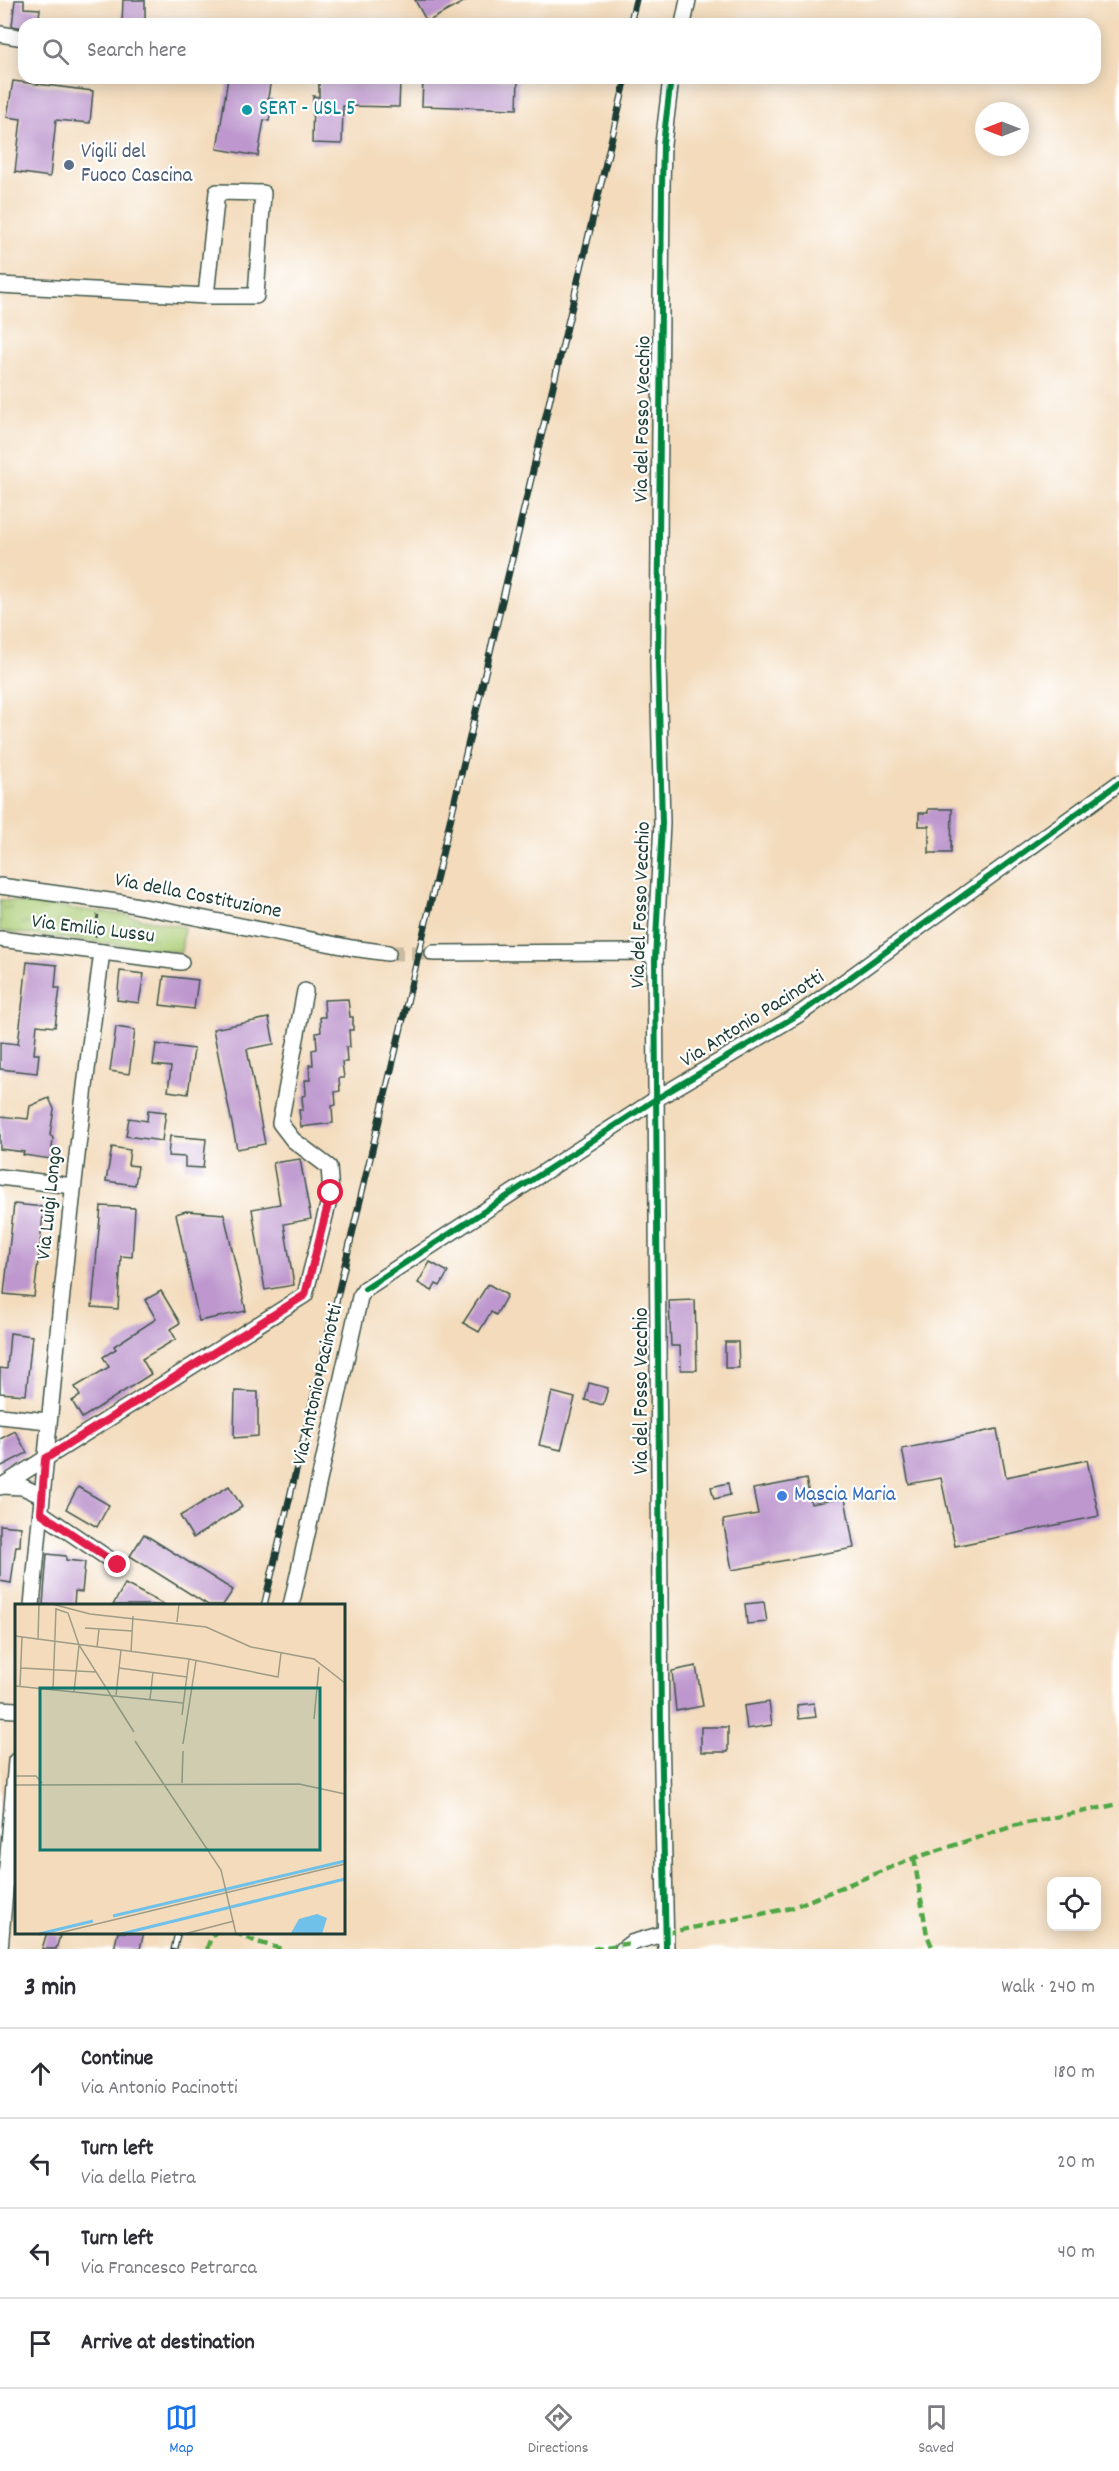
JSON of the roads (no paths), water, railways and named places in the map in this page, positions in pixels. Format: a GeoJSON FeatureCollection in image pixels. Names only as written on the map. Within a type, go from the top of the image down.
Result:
{"type":"FeatureCollection","features":[{"type":"Feature","properties":{"kind":"street"},"geometry":{"type":"LineString","coordinates":[[684,18],[688,0]]}},
{"type":"Feature","properties":{"kind":"street"},"geometry":{"type":"LineString","coordinates":[[0,34],[18,37]]}},
{"type":"Feature","properties":{"kind":"street","name":"Via del Fosso Vecchio"},"geometry":{"type":"LineString","coordinates":[[666,1949],[661,1728],[656,960],[662,823],[658,664],[662,176],[663,144],[670,84]]}},
{"type":"Feature","properties":{"kind":"street"},"geometry":{"type":"LineString","coordinates":[[0,285],[206,296],[256,296],[263,193],[217,192],[206,296]]}},
{"type":"Feature","properties":{"kind":"street","name":"Via Antonio Pacinotti"},"geometry":{"type":"LineString","coordinates":[[291,1604],[357,1309],[365,1289],[656,1099],[801,1013],[1119,783]]}},
{"type":"Feature","properties":{"kind":"street","name":"Via della Costituzione"},"geometry":{"type":"LineString","coordinates":[[0,886],[99,900],[388,953]]}},
{"type":"Feature","properties":{"kind":"street","name":"Via Emilio Lussu"},"geometry":{"type":"LineString","coordinates":[[0,939],[181,962]]}},
{"type":"Feature","properties":{"kind":"street","name":"Via Luigi Longo"},"geometry":{"type":"LineString","coordinates":[[32,1604],[48,1421],[98,952]]}},
{"type":"Feature","properties":{"kind":"street"},"geometry":{"type":"LineString","coordinates":[[433,952],[635,952],[650,954],[656,960]]}},
{"type":"Feature","properties":{"kind":"street","name":"Via Antonio Pacinotti"},"geometry":{"type":"LineString","coordinates":[[1,1487],[305,1295],[331,1193],[331,1179],[329,1167],[293,1140],[280,1123],[305,991]]}},
{"type":"Feature","properties":{"kind":"street"},"geometry":{"type":"LineString","coordinates":[[0,1177],[73,1186]]}},
{"type":"Feature","properties":{"kind":"street"},"geometry":{"type":"LineString","coordinates":[[0,1416],[48,1421]]}},
{"type":"Feature","properties":{"kind":"street","name":"Via Antonio Pacinotti"},"geometry":{"type":"LineString","coordinates":[[1,1487],[23,1487],[42,1496]]}},
{"type":"Feature","properties":{"kind":"street"},"geometry":{"type":"LineString","coordinates":[[41,1513],[118,1565]]}},
{"type":"Feature","properties":{"kind":"street"},"geometry":{"type":"LineString","coordinates":[[0,1709],[15,1710]]}},
{"type":"Feature","properties":{"kind":"street"},"geometry":{"type":"LineString","coordinates":[[0,1949],[5,1856],[15,1770]]}},
{"type":"Feature","properties":{"kind":"street"},"geometry":{"type":"LineString","coordinates":[[623,1949],[631,1943],[666,1933]]}},
{"type":"Feature","properties":{"kind":"tunnel"},"geometry":{"type":"LineString","coordinates":[[388,953],[433,953]]}},
{"type":"Feature","properties":{"kind":"railway"},"geometry":{"type":"LineString","coordinates":[[632,18],[636,0]]}},
{"type":"Feature","properties":{"kind":"railway"},"geometry":{"type":"LineString","coordinates":[[264,1604],[625,84]]}},
{"type":"Feature","properties":{"kind":"railway"},"geometry":{"type":"LineString","coordinates":[[174,1949],[178,1934]]}},
{"type":"Feature","properties":{"kind":"place","name":"SERT - USL 5"},"geometry":{"type":"Point","coordinates":[247,110]}},
{"type":"Feature","properties":{"kind":"place","name":"Vigili del Fuoco Cascina"},"geometry":{"type":"Point","coordinates":[69,165]}},
{"type":"Feature","properties":{"kind":"place","name":"Mascia Maria"},"geometry":{"type":"Point","coordinates":[782,1496]}}]}
